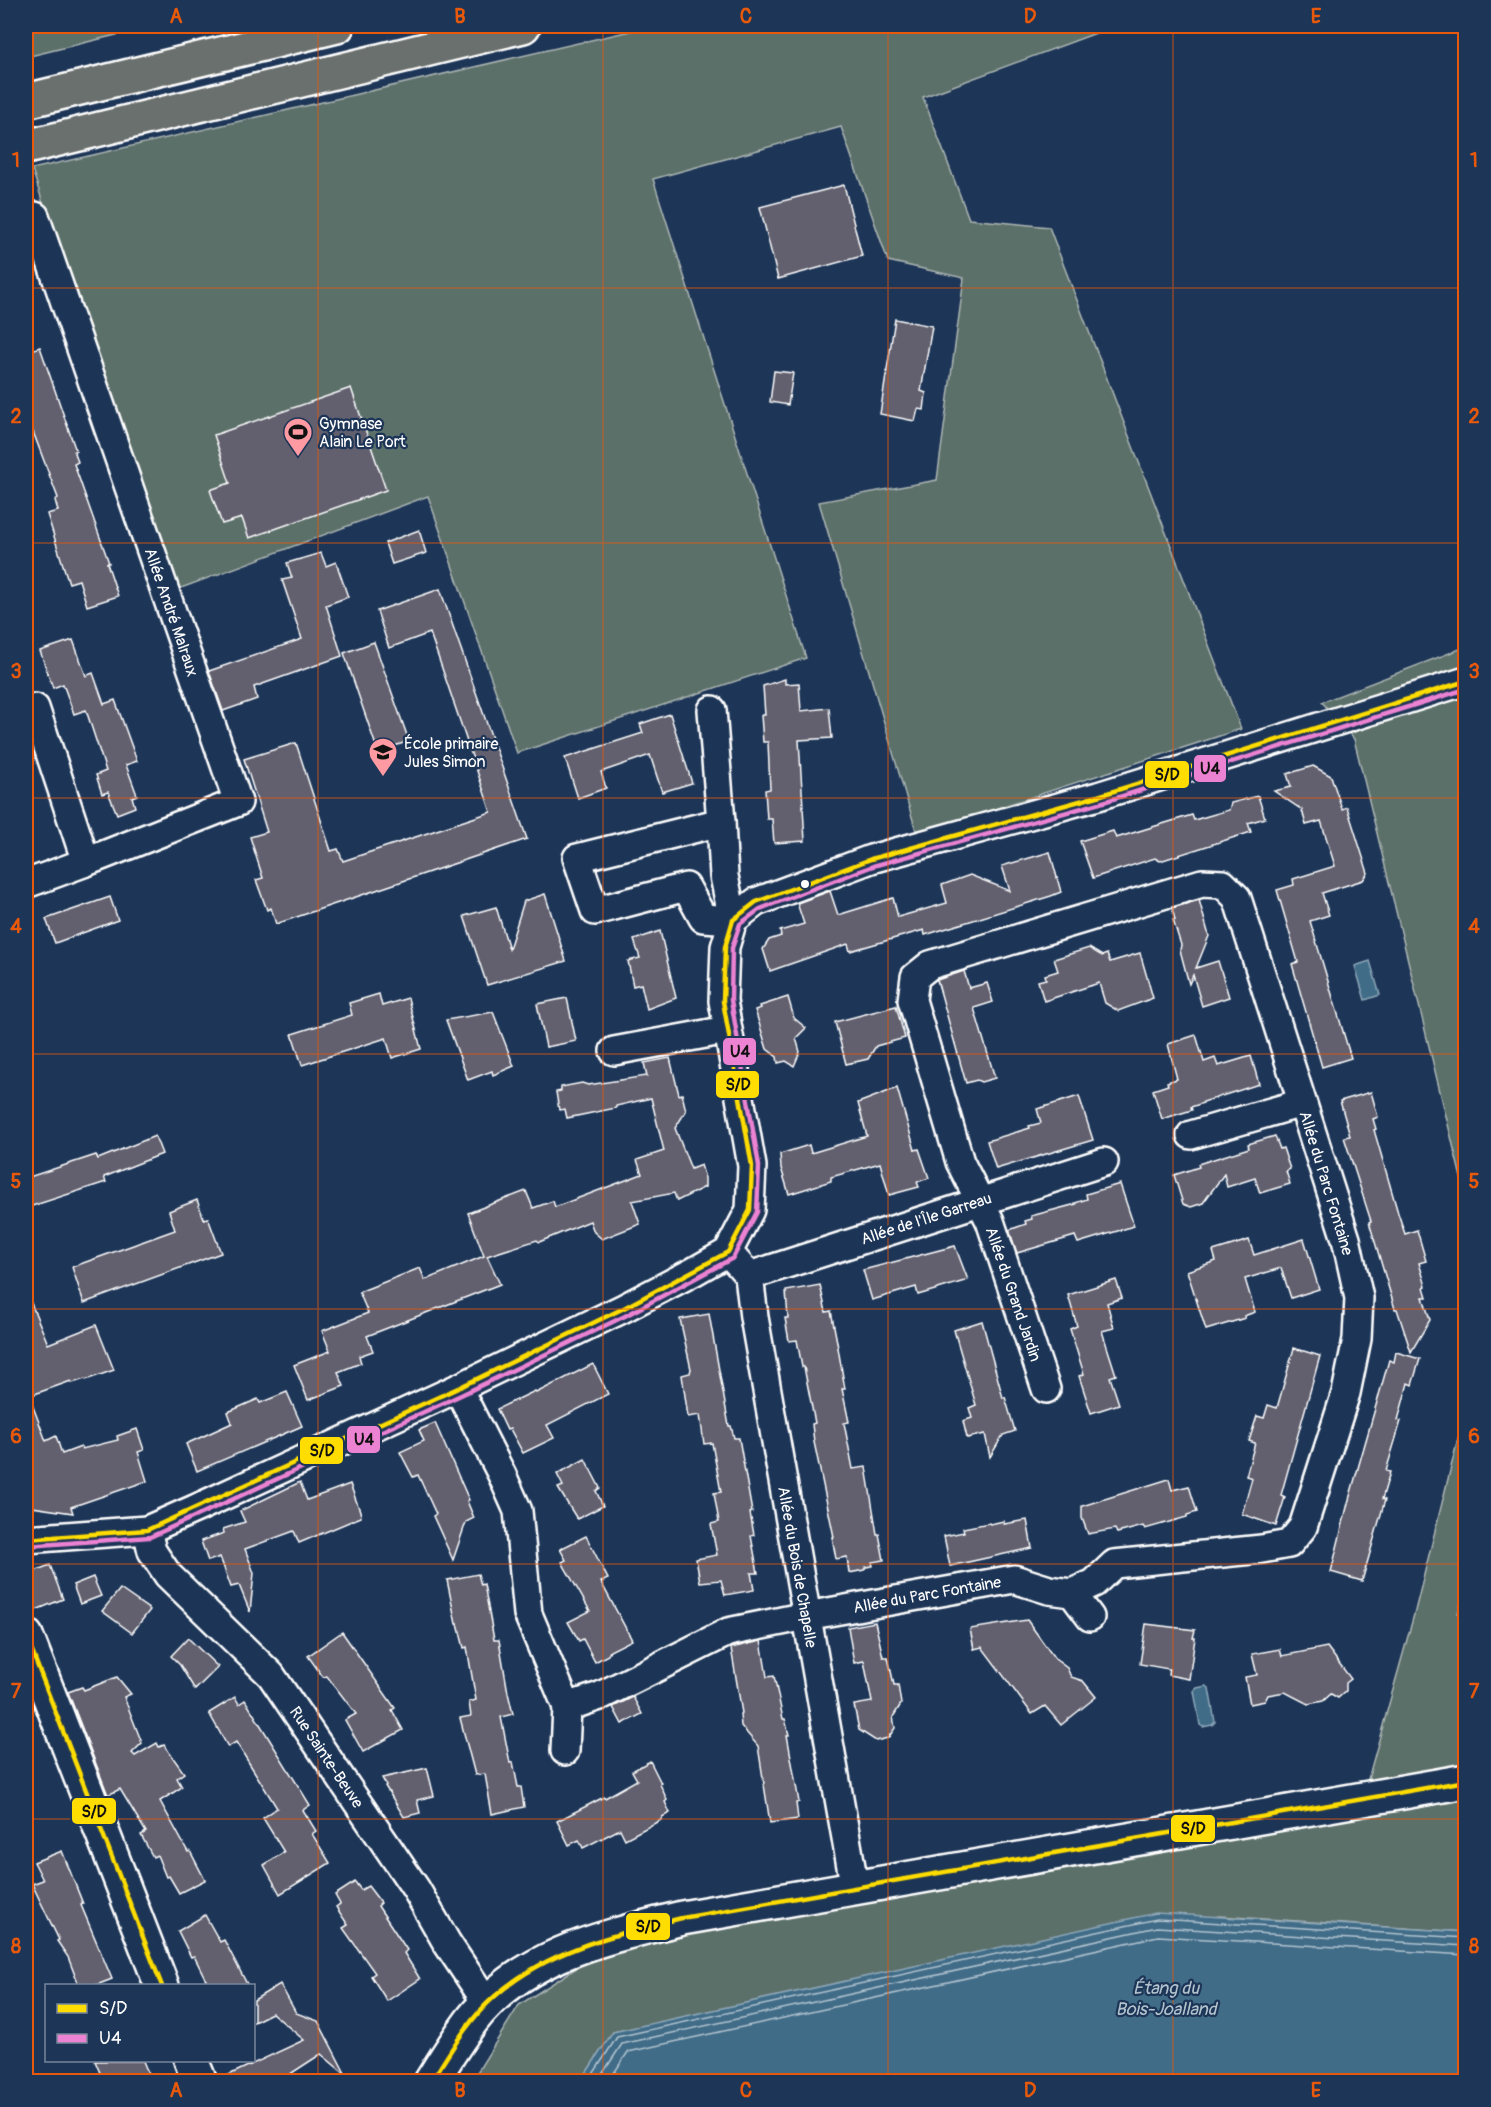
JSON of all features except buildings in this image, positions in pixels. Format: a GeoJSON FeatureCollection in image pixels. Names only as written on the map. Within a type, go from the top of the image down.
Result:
{"type":"FeatureCollection","features":[{"type":"Feature","properties":{"kind":"highway"},"geometry":{"type":"LineString","coordinates":[[26,101],[337,26]]}},
{"type":"Feature","properties":{"kind":"highway"},"geometry":{"type":"LineString","coordinates":[[26,147],[523,26]]}},
{"type":"Feature","properties":{"kind":"street","name":"Allée André Malraux"},"geometry":{"type":"LineString","coordinates":[[26,218],[35,216],[238,802],[26,884]]}},
{"type":"Feature","properties":{"kind":"street"},"geometry":{"type":"LineString","coordinates":[[686,887],[703,918],[733,920],[756,902],[871,859],[1098,796],[1466,681]]}},
{"type":"Feature","properties":{"kind":"street"},"geometry":{"type":"LineString","coordinates":[[35,708],[86,862]]}},
{"type":"Feature","properties":{"kind":"street"},"geometry":{"type":"LineString","coordinates":[[26,1539],[147,1530],[458,1388],[622,1308],[728,1252],[750,1210],[752,1166],[723,1001],[725,947],[733,920],[724,876],[711,710]]}},
{"type":"Feature","properties":{"kind":"street"},"geometry":{"type":"LineString","coordinates":[[721,822],[577,858],[595,911],[724,876]]}},
{"type":"Feature","properties":{"kind":"street","name":"Allée du Parc Fontaine"},"geometry":{"type":"LineString","coordinates":[[567,1707],[600,1696],[728,1632],[1014,1579],[1049,1590],[1072,1593],[1094,1583],[1114,1564],[1262,1549],[1289,1544],[1303,1527],[1346,1393],[1357,1339],[1359,1298],[1346,1239],[1237,898],[1223,884],[1202,882],[941,961],[930,965],[915,977],[912,1000],[960,1162],[979,1201]]}},
{"type":"Feature","properties":{"kind":"street"},"geometry":{"type":"LineString","coordinates":[[614,1052],[727,1030]]}},
{"type":"Feature","properties":{"kind":"street"},"geometry":{"type":"LineString","coordinates":[[1191,1135],[1302,1103]]}},
{"type":"Feature","properties":{"kind":"street","name":"Allée de l'Île Garreau"},"geometry":{"type":"LineString","coordinates":[[748,1276],[1104,1162]]}},
{"type":"Feature","properties":{"kind":"street","name":"Allée du Grand Jardin"},"geometry":{"type":"LineString","coordinates":[[979,1201],[990,1221],[1046,1389]]}},
{"type":"Feature","properties":{"kind":"street"},"geometry":{"type":"LineString","coordinates":[[728,1252],[748,1276]]}},
{"type":"Feature","properties":{"kind":"street","name":"Allée du Bois de Chapelle"},"geometry":{"type":"LineString","coordinates":[[748,1276],[855,1889]]}},
{"type":"Feature","properties":{"kind":"street"},"geometry":{"type":"LineString","coordinates":[[458,1388],[518,1511],[528,1614],[567,1707],[565,1751]]}},
{"type":"Feature","properties":{"kind":"street","name":"Rue Sainte-Beuve"},"geometry":{"type":"LineString","coordinates":[[147,1530],[152,1551],[168,1575],[272,1675],[416,1889],[481,1994],[492,1999]]}},
{"type":"Feature","properties":{"kind":"street"},"geometry":{"type":"LineString","coordinates":[[1072,1593],[1090,1617]]}},
{"type":"Feature","properties":{"kind":"street"},"geometry":{"type":"LineString","coordinates":[[26,1636],[33,1680],[161,1984]]}},
{"type":"Feature","properties":{"kind":"street"},"geometry":{"type":"LineString","coordinates":[[431,2082],[472,2019],[492,1999],[526,1971],[557,1954],[603,1938],[682,1918],[1466,1781]]}},
{"type":"Feature","properties":{"kind":"street"},"geometry":{"type":"LineString","coordinates":[[191,2062],[200,2082]]}},
{"type":"Feature","properties":{"kind":"green space"},"geometry":{"type":"Polygon","coordinates":[[[26,26],[153,26],[26,57],[26,26]]]}},
{"type":"Feature","properties":{"kind":"green space"},"geometry":{"type":"Polygon","coordinates":[[[652,26],[1115,26],[923,97],[969,219],[1049,227],[1241,729],[917,834],[819,502],[937,480],[964,278],[888,261],[841,127],[653,179],[806,658],[517,753],[428,496],[173,591],[126,462],[32,169],[652,26]]]}},
{"type":"Feature","properties":{"kind":"green space"},"geometry":{"type":"Polygon","coordinates":[[[1465,647],[1465,1194],[1354,739],[1322,702],[1465,647]]]}},
{"type":"Feature","properties":{"kind":"green space"},"geometry":{"type":"Polygon","coordinates":[[[1465,1411],[1466,1587],[1458,1613],[1466,1614],[1465,1932],[1219,1916],[613,2032],[581,2081],[471,2082],[519,2005],[598,1954],[731,1919],[1358,1815],[1415,1611],[1465,1411]]]}},
{"type":"Feature","properties":{"kind":"water"},"geometry":{"type":"Polygon","coordinates":[[[1370,961],[1380,995],[1365,1000],[1355,966],[1370,961]]]}},
{"type":"Feature","properties":{"kind":"water"},"geometry":{"type":"Polygon","coordinates":[[[1206,1686],[1209,1688],[1215,1722],[1203,1727],[1200,1725],[1194,1691],[1206,1686]]]}},
{"type":"Feature","properties":{"kind":"water","name":"Étang du Bois-Joalland"},"geometry":{"type":"Polygon","coordinates":[[[1156,1913],[1465,1932],[1465,2081],[581,2081],[613,2032],[1156,1913]]]}},
{"type":"Feature","properties":{"kind":"transit line","name":"S/D"},"geometry":{"type":"LineString","coordinates":[[26,1539],[147,1530],[458,1388],[622,1309],[728,1252],[750,1210],[752,1166],[723,1001],[725,947],[733,920],[756,902],[871,859],[1098,796],[1466,681]]}},
{"type":"Feature","properties":{"kind":"transit line","name":"U4"},"geometry":{"type":"LineString","coordinates":[[27,1546],[150,1537],[461,1395],[625,1316],[733,1258],[757,1212],[759,1166],[731,1000],[732,948],[740,924],[760,909],[873,866],[1100,803],[1466,689]]}},
{"type":"Feature","properties":{"kind":"transit line","name":"S/D"},"geometry":{"type":"LineString","coordinates":[[26,1636],[161,1984]]}},
{"type":"Feature","properties":{"kind":"transit line","name":"S/D"},"geometry":{"type":"LineString","coordinates":[[431,2082],[468,2026],[494,1997],[514,1981],[559,1956],[632,1930],[682,1918],[1466,1781]]}},
{"type":"Feature","properties":{"kind":"place","name":"Gymnase Alain Le Port"},"geometry":{"type":"Point","coordinates":[298,458]}},
{"type":"Feature","properties":{"kind":"place","name":"École primaire Jules Simon"},"geometry":{"type":"Point","coordinates":[383,778]}}]}
